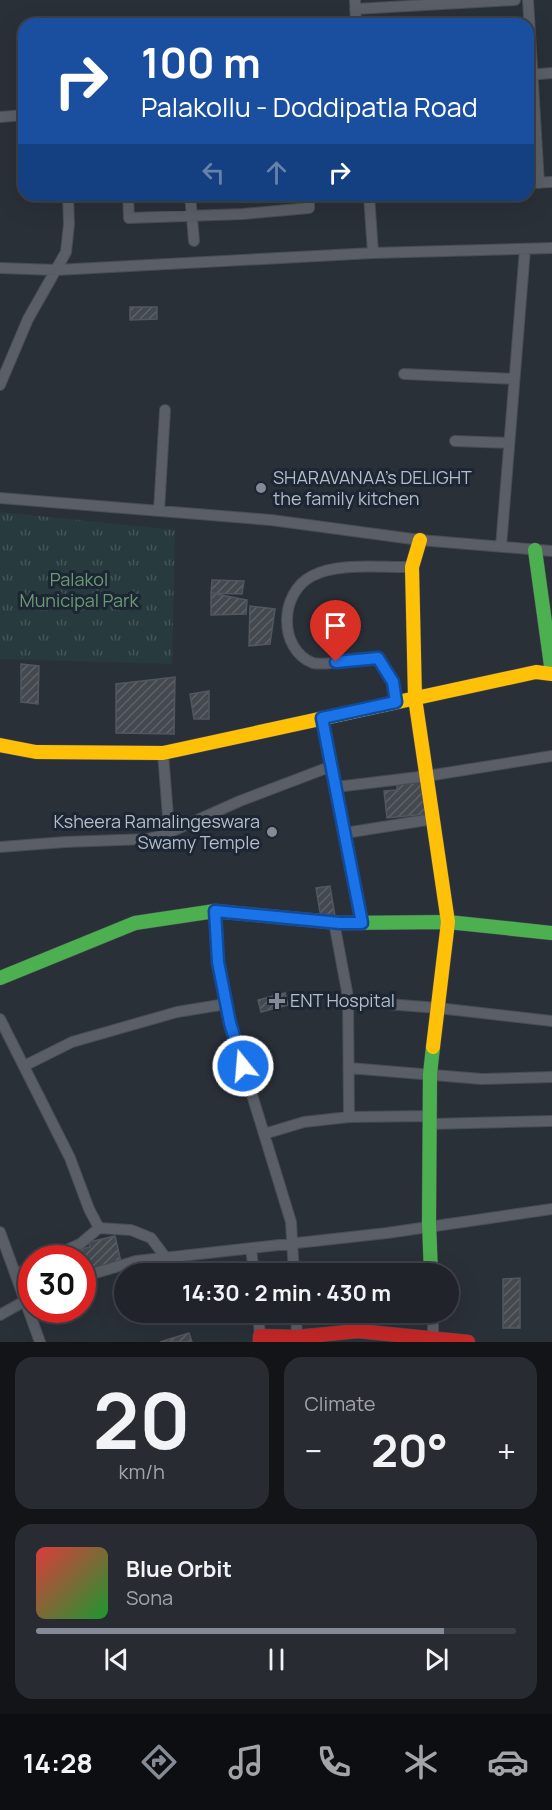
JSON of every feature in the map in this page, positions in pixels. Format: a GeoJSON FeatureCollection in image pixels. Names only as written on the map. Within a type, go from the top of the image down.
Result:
{"type":"FeatureCollection","features":[{"type":"Feature","properties":{"kind":"street"},"geometry":{"type":"LineString","coordinates":[[355,4],[515,0]]}},
{"type":"Feature","properties":{"kind":"street"},"geometry":{"type":"LineString","coordinates":[[528,0],[528,18]]}},
{"type":"Feature","properties":{"kind":"street"},"geometry":{"type":"LineString","coordinates":[[534,75],[552,74]]}},
{"type":"Feature","properties":{"kind":"street"},"geometry":{"type":"LineString","coordinates":[[0,117],[18,116]]}},
{"type":"Feature","properties":{"kind":"street"},"geometry":{"type":"LineString","coordinates":[[534,183],[552,182]]}},
{"type":"Feature","properties":{"kind":"street"},"geometry":{"type":"LineString","coordinates":[[0,385],[28,319],[66,252],[68,201]]}},
{"type":"Feature","properties":{"kind":"street"},"geometry":{"type":"LineString","coordinates":[[128,201],[129,218],[243,214],[309,208],[309,201]]}},
{"type":"Feature","properties":{"kind":"street"},"geometry":{"type":"LineString","coordinates":[[191,201],[194,241]]}},
{"type":"Feature","properties":{"kind":"street"},"geometry":{"type":"LineString","coordinates":[[369,201],[373,253]]}},
{"type":"Feature","properties":{"kind":"street"},"geometry":{"type":"LineString","coordinates":[[0,268],[56,270],[373,253],[552,248]]}},
{"type":"Feature","properties":{"kind":"street"},"geometry":{"type":"LineString","coordinates":[[501,547],[525,249]]}},
{"type":"Feature","properties":{"kind":"street"},"geometry":{"type":"LineString","coordinates":[[404,374],[514,379]]}},
{"type":"Feature","properties":{"kind":"street"},"geometry":{"type":"LineString","coordinates":[[159,511],[165,410]]}},
{"type":"Feature","properties":{"kind":"street"},"geometry":{"type":"LineString","coordinates":[[455,441],[509,443]]}},
{"type":"Feature","properties":{"kind":"street"},"geometry":{"type":"LineString","coordinates":[[0,498],[271,520],[420,540],[552,551]]}},
{"type":"Feature","properties":{"kind":"street"},"geometry":{"type":"LineString","coordinates":[[420,540],[412,567],[415,698],[448,922],[430,1074],[431,1263]]}},
{"type":"Feature","properties":{"kind":"street"},"geometry":{"type":"LineString","coordinates":[[0,744],[36,752],[163,753],[536,672],[552,674],[535,549]]}},
{"type":"Feature","properties":{"kind":"street"},"geometry":{"type":"LineString","coordinates":[[396,702],[393,682],[378,658],[315,664],[293,649],[286,622],[292,596],[310,577],[335,568],[412,567]]}},
{"type":"Feature","properties":{"kind":"street"},"geometry":{"type":"LineString","coordinates":[[322,718],[362,923]]}},
{"type":"Feature","properties":{"kind":"street"},"geometry":{"type":"LineString","coordinates":[[163,753],[168,832]]}},
{"type":"Feature","properties":{"kind":"street"},"geometry":{"type":"LineString","coordinates":[[336,787],[426,776],[552,756]]}},
{"type":"Feature","properties":{"kind":"street"},"geometry":{"type":"LineString","coordinates":[[0,847],[147,839],[332,766]]}},
{"type":"Feature","properties":{"kind":"street"},"geometry":{"type":"LineString","coordinates":[[345,833],[433,819]]}},
{"type":"Feature","properties":{"kind":"street"},"geometry":{"type":"LineString","coordinates":[[0,978],[135,923],[215,911],[334,922],[448,922],[552,933]]}},
{"type":"Feature","properties":{"kind":"street"},"geometry":{"type":"LineString","coordinates":[[215,911],[218,962],[230,1023],[291,1222],[294,1263]]}},
{"type":"Feature","properties":{"kind":"street"},"geometry":{"type":"LineString","coordinates":[[334,922],[349,1000],[349,1117]]}},
{"type":"Feature","properties":{"kind":"street"},"geometry":{"type":"LineString","coordinates":[[349,1000],[552,1021]]}},
{"type":"Feature","properties":{"kind":"street"},"geometry":{"type":"LineString","coordinates":[[24,1066],[72,1042],[177,1012],[226,1004]]}},
{"type":"Feature","properties":{"kind":"street"},"geometry":{"type":"LineString","coordinates":[[0,1019],[70,1158],[89,1209],[99,1228]]}},
{"type":"Feature","properties":{"kind":"street"},"geometry":{"type":"LineString","coordinates":[[349,1068],[482,1079],[552,1077]]}},
{"type":"Feature","properties":{"kind":"street"},"geometry":{"type":"LineString","coordinates":[[264,1134],[303,1122],[349,1117],[552,1121]]}},
{"type":"Feature","properties":{"kind":"street"},"geometry":{"type":"LineString","coordinates":[[96,1273],[136,1261],[429,1228],[552,1209]]}},
{"type":"Feature","properties":{"kind":"street"},"geometry":{"type":"LineString","coordinates":[[78,1245],[99,1228],[131,1230],[151,1238],[166,1258]]}},
{"type":"Feature","properties":{"kind":"street"},"geometry":{"type":"LineString","coordinates":[[0,1232],[18,1278]]}},
{"type":"Feature","properties":{"kind":"street"},"geometry":{"type":"LineString","coordinates":[[251,1248],[253,1263]]}},
{"type":"Feature","properties":{"kind":"street"},"geometry":{"type":"LineString","coordinates":[[0,1315],[18,1304]]}},
{"type":"Feature","properties":{"kind":"street"},"geometry":{"type":"LineString","coordinates":[[35,1323],[40,1342]]}},
{"type":"Feature","properties":{"kind":"street"},"geometry":{"type":"LineString","coordinates":[[259,1323],[260,1339],[358,1331],[468,1342]]}},
{"type":"Feature","properties":{"kind":"street"},"geometry":{"type":"LineString","coordinates":[[296,1323],[297,1337]]}},
{"type":"Feature","properties":{"kind":"street"},"geometry":{"type":"LineString","coordinates":[[433,1323],[434,1340]]}},
{"type":"Feature","properties":{"kind":"green space","name":"Palakol Municipal Park"},"geometry":{"type":"Polygon","coordinates":[[[0,512],[175,530],[172,664],[0,659],[0,512]]]}},
{"type":"Feature","properties":{"kind":"building"},"geometry":{"type":"Polygon","coordinates":[[[130,307],[157,307],[157,319],[130,320],[130,307]]]}},
{"type":"Feature","properties":{"kind":"building"},"geometry":{"type":"Polygon","coordinates":[[[212,580],[244,581],[242,594],[211,593],[212,580]]]}},
{"type":"Feature","properties":{"kind":"building"},"geometry":{"type":"Polygon","coordinates":[[[211,593],[247,600],[246,614],[211,615],[211,593]]]}},
{"type":"Feature","properties":{"kind":"building"},"geometry":{"type":"Polygon","coordinates":[[[250,606],[275,609],[270,644],[249,646],[250,606]]]}},
{"type":"Feature","properties":{"kind":"building"},"geometry":{"type":"Polygon","coordinates":[[[21,664],[39,666],[38,704],[21,702],[21,664]]]}},
{"type":"Feature","properties":{"kind":"building"},"geometry":{"type":"Polygon","coordinates":[[[175,677],[174,734],[116,733],[116,684],[175,677]]]}},
{"type":"Feature","properties":{"kind":"building"},"geometry":{"type":"Polygon","coordinates":[[[209,691],[209,719],[194,719],[190,694],[209,691]]]}},
{"type":"Feature","properties":{"kind":"building"},"geometry":{"type":"Polygon","coordinates":[[[423,781],[426,814],[387,818],[384,791],[397,790],[397,784],[423,781]]]}},
{"type":"Feature","properties":{"kind":"building"},"geometry":{"type":"Polygon","coordinates":[[[330,886],[335,916],[321,918],[316,888],[330,886]]]}},
{"type":"Feature","properties":{"kind":"building"},"geometry":{"type":"Polygon","coordinates":[[[285,993],[288,1005],[261,1012],[258,1000],[285,993]]]}},
{"type":"Feature","properties":{"kind":"building"},"geometry":{"type":"Polygon","coordinates":[[[115,1236],[121,1262],[96,1268],[96,1245],[90,1245],[89,1242],[115,1236]]]}},
{"type":"Feature","properties":{"kind":"building"},"geometry":{"type":"Polygon","coordinates":[[[520,1278],[520,1328],[503,1328],[503,1279],[520,1278]]]}},
{"type":"Feature","properties":{"kind":"building"},"geometry":{"type":"Polygon","coordinates":[[[189,1333],[192,1342],[160,1342],[189,1333]]]}},
{"type":"Feature","properties":{"kind":"traffic: fast"},"geometry":{"type":"LineString","coordinates":[[535,550],[552,673]]}},
{"type":"Feature","properties":{"kind":"traffic: fast"},"geometry":{"type":"LineString","coordinates":[[0,978],[135,923],[215,911],[340,923],[448,922],[552,933]]}},
{"type":"Feature","properties":{"kind":"traffic: fast"},"geometry":{"type":"LineString","coordinates":[[431,1263],[430,1074],[433,1047]]}},
{"type":"Feature","properties":{"kind":"traffic: slow"},"geometry":{"type":"LineString","coordinates":[[420,540],[412,567],[415,698],[448,922],[433,1047]]}},
{"type":"Feature","properties":{"kind":"traffic: slow"},"geometry":{"type":"LineString","coordinates":[[0,745],[36,752],[163,753],[536,672],[552,674]]}},
{"type":"Feature","properties":{"kind":"traffic: jam"},"geometry":{"type":"LineString","coordinates":[[260,1342],[260,1336],[297,1337],[358,1331],[468,1342]]}},
{"type":"Feature","properties":{"kind":"place","name":"SHARAVANAA's DELIGHT the family kitchen"},"geometry":{"type":"Point","coordinates":[261,488]}},
{"type":"Feature","properties":{"kind":"place","name":"Ksheera Ramalingeswara Swamy Temple"},"geometry":{"type":"Point","coordinates":[272,832]}},
{"type":"Feature","properties":{"kind":"place","name":"ENT Hospital"},"geometry":{"type":"Point","coordinates":[277,1001]}},
{"type":"Feature","properties":{"kind":"route"},"geometry":{"type":"LineString","coordinates":[[243,1066],[230,1023],[218,962],[215,911],[362,923],[322,718],[396,702],[393,682],[378,658],[336,662]]}}]}
